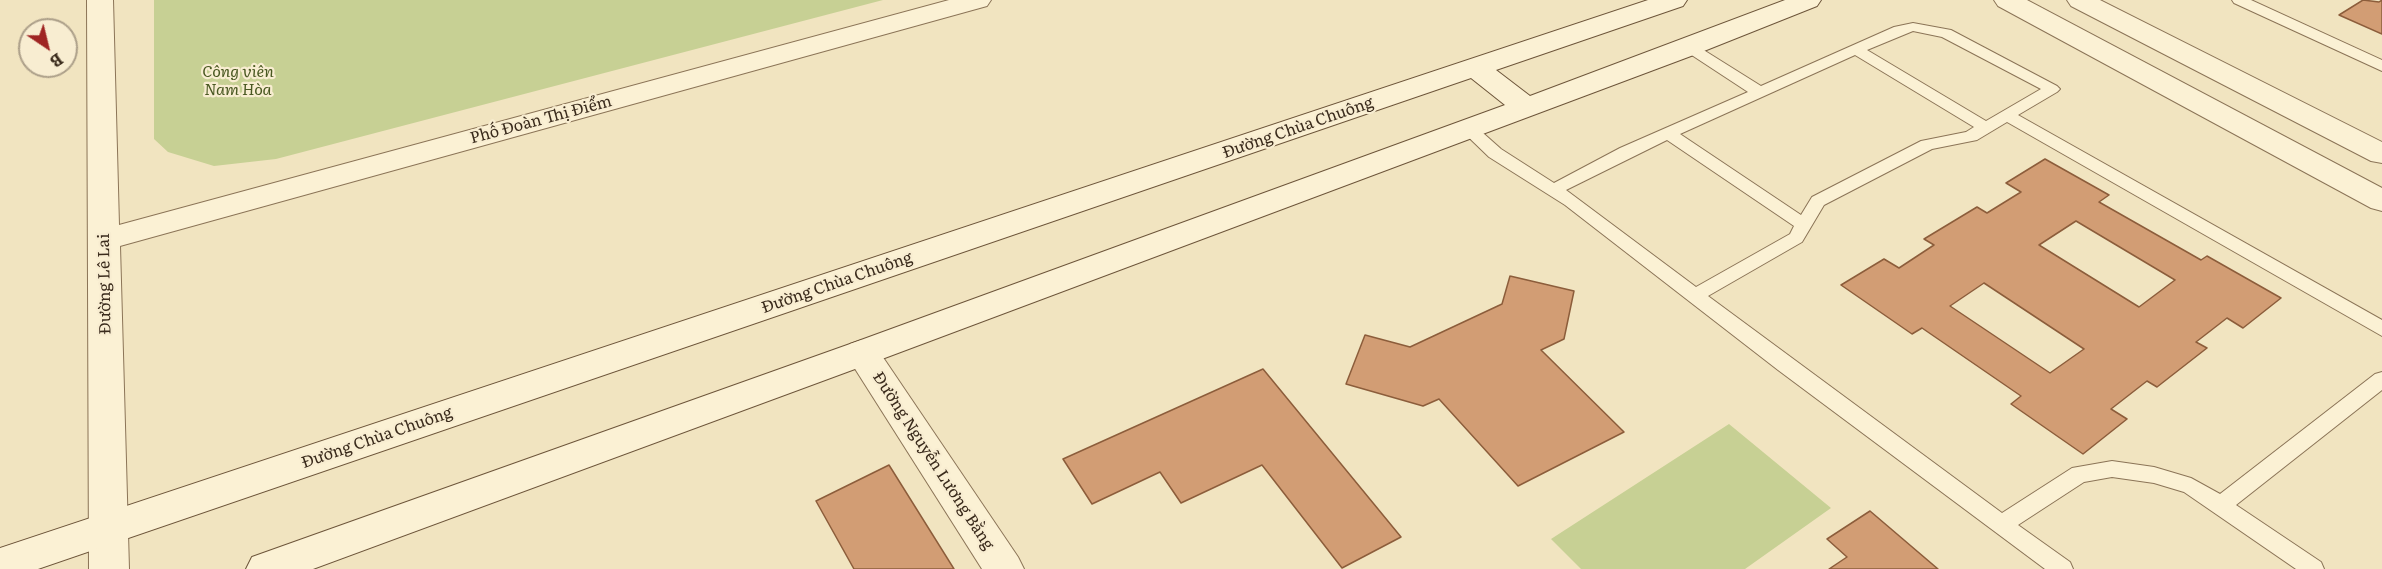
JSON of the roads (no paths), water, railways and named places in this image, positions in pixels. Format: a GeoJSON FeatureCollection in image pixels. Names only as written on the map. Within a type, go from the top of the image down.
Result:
{"type":"FeatureCollection","features":[{"type":"Feature","properties":{"kind":"main road","name":"Đường Lê Lai"},"geometry":{"type":"LineString","coordinates":[[100,0],[109,569]]}},
{"type":"Feature","properties":{"kind":"main road","name":"Phố Đoàn Thị Điểm"},"geometry":{"type":"LineString","coordinates":[[104,240],[978,0]]}},
{"type":"Feature","properties":{"kind":"main road","name":"Đường Chùa Chuông"},"geometry":{"type":"LineString","coordinates":[[0,565],[1674,0]]}},
{"type":"Feature","properties":{"kind":"main road"},"geometry":{"type":"LineString","coordinates":[[266,569],[862,353],[1689,47],[1808,0]]}},
{"type":"Feature","properties":{"kind":"main road"},"geometry":{"type":"LineString","coordinates":[[2007,0],[2382,201]]}},
{"type":"Feature","properties":{"kind":"main road"},"geometry":{"type":"LineString","coordinates":[[2080,0],[2382,154]]}},
{"type":"Feature","properties":{"kind":"main road"},"geometry":{"type":"LineString","coordinates":[[1476,68],[1526,107]]}},
{"type":"Feature","properties":{"kind":"main road","name":"Đường Nguyễn Lương Bằng"},"geometry":{"type":"LineString","coordinates":[[862,353],[1004,569]]}},
{"type":"Feature","properties":{"kind":"lane"},"geometry":{"type":"LineString","coordinates":[[2239,0],[2261,4],[2382,66]]}},
{"type":"Feature","properties":{"kind":"lane"},"geometry":{"type":"LineString","coordinates":[[1553,190],[1626,152],[1899,30],[1913,27],[1946,33],[2052,89],[1971,136],[1927,145],[1818,201],[1796,238],[1694,296]]}},
{"type":"Feature","properties":{"kind":"lane"},"geometry":{"type":"LineString","coordinates":[[1689,47],[1761,93]]}},
{"type":"Feature","properties":{"kind":"lane"},"geometry":{"type":"LineString","coordinates":[[1856,50],[1987,128]]}},
{"type":"Feature","properties":{"kind":"lane"},"geometry":{"type":"LineString","coordinates":[[2008,116],[2382,329]]}},
{"type":"Feature","properties":{"kind":"lane"},"geometry":{"type":"LineString","coordinates":[[1468,129],[1495,153],[1571,201],[1694,296],[2062,569]]}},
{"type":"Feature","properties":{"kind":"lane"},"geometry":{"type":"LineString","coordinates":[[1669,134],[1805,225]]}},
{"type":"Feature","properties":{"kind":"lane"},"geometry":{"type":"LineString","coordinates":[[2220,506],[2382,379]]}},
{"type":"Feature","properties":{"kind":"lane"},"geometry":{"type":"LineString","coordinates":[[2001,525],[2079,474],[2112,469],[2154,475],[2191,486],[2313,569]]}},
{"type":"Feature","properties":{"kind":"park label","name":"Công viên Nam Hòa"},"geometry":{"type":"Point","coordinates":[238,81]}}]}
